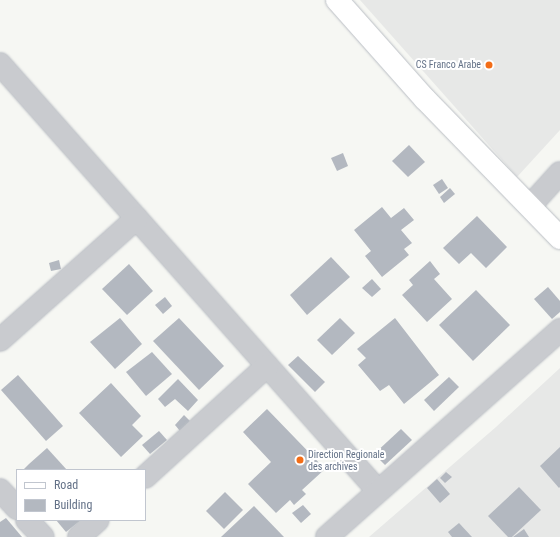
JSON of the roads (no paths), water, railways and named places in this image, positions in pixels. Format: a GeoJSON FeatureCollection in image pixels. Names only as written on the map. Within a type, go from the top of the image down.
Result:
{"type":"FeatureCollection","features":[{"type":"Feature","properties":{"kind":"street"},"geometry":{"type":"LineString","coordinates":[[337,0],[425,99],[531,205],[560,238]]}},
{"type":"Feature","properties":{"kind":"street"},"geometry":{"type":"LineString","coordinates":[[0,64],[378,491]]}},
{"type":"Feature","properties":{"kind":"street"},"geometry":{"type":"LineString","coordinates":[[531,205],[560,173]]}},
{"type":"Feature","properties":{"kind":"street"},"geometry":{"type":"LineString","coordinates":[[0,340],[137,218]]}},
{"type":"Feature","properties":{"kind":"street"},"geometry":{"type":"LineString","coordinates":[[327,537],[560,330]]}},
{"type":"Feature","properties":{"kind":"street"},"geometry":{"type":"LineString","coordinates":[[146,476],[267,366]]}},
{"type":"Feature","properties":{"kind":"street"},"geometry":{"type":"LineString","coordinates":[[0,490],[16,507]]}},
{"type":"Feature","properties":{"kind":"street"},"geometry":{"type":"LineString","coordinates":[[28,521],[43,537]]}},
{"type":"Feature","properties":{"kind":"street"},"geometry":{"type":"LineString","coordinates":[[79,537],[97,521]]}},
{"type":"Feature","properties":{"kind":"place","name":"CS Franco Arabe"},"geometry":{"type":"Point","coordinates":[489,65]}},
{"type":"Feature","properties":{"kind":"place","name":"Direction Regionale des archives"},"geometry":{"type":"Point","coordinates":[300,460]}}]}
